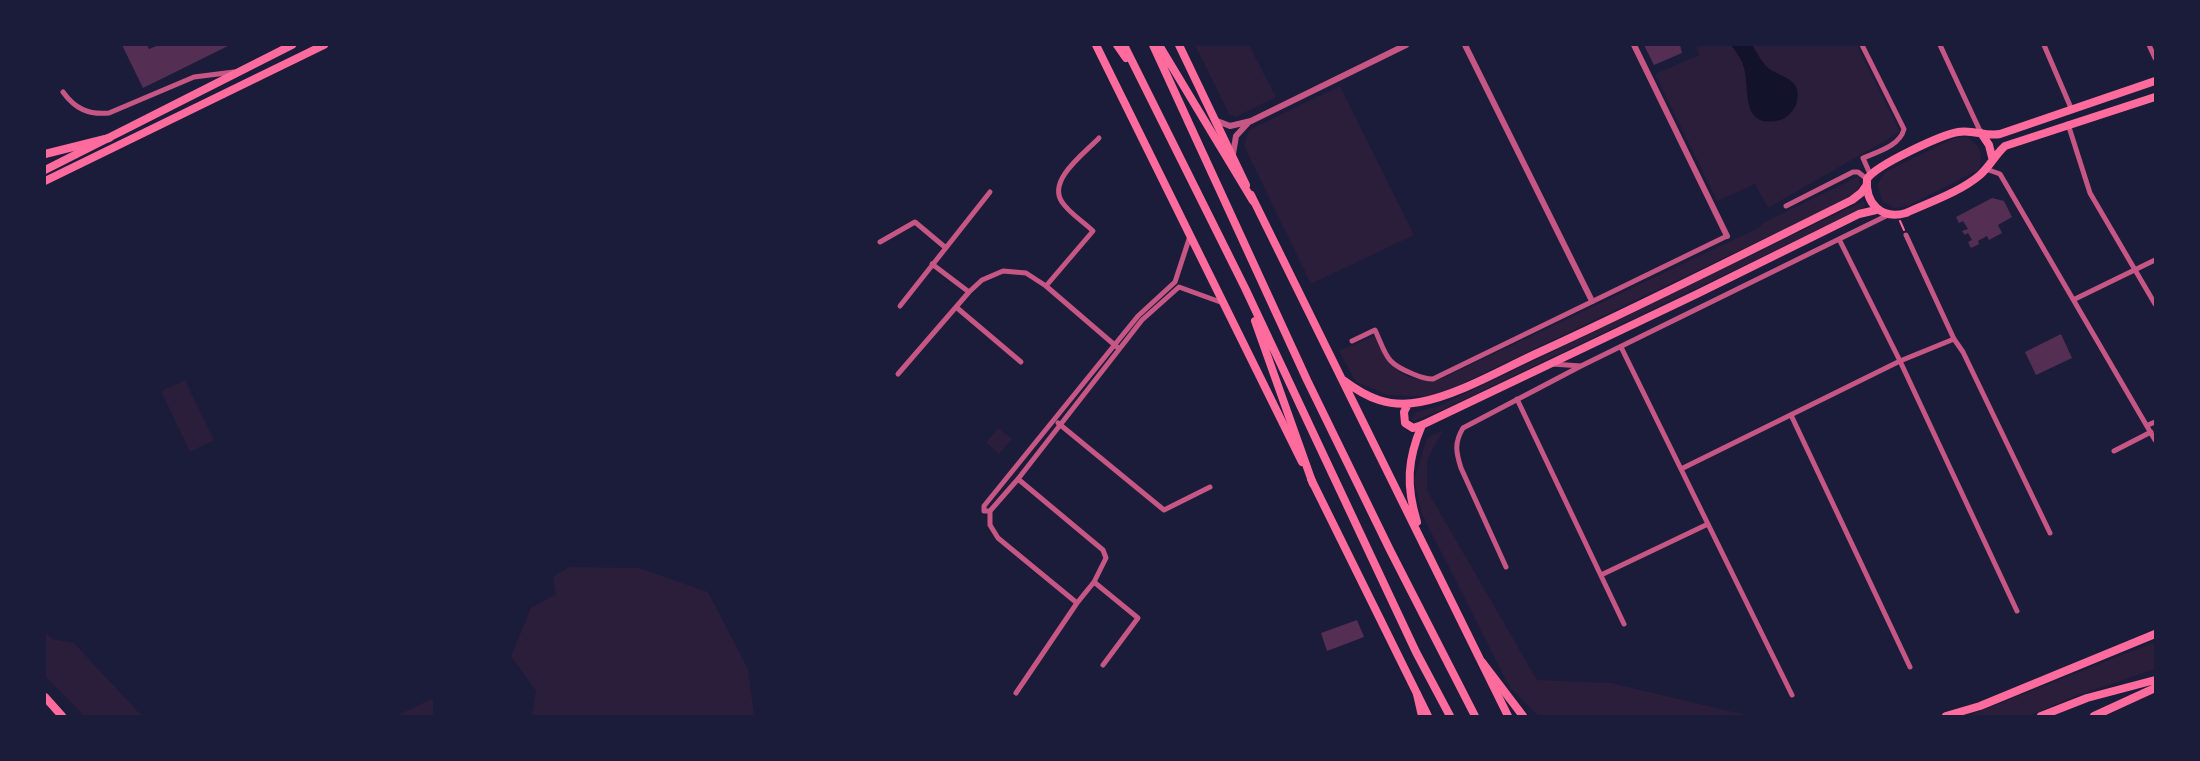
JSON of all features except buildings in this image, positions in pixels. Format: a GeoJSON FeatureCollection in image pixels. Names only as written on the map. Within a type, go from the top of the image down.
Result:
{"type":"FeatureCollection","features":[{"type":"Feature","properties":{"kind":"main road"},"geometry":{"type":"LineString","coordinates":[[45,170],[292,45]]}},
{"type":"Feature","properties":{"kind":"main road"},"geometry":{"type":"LineString","coordinates":[[45,181],[154,130],[324,45]]}},
{"type":"Feature","properties":{"kind":"main road"},"geometry":{"type":"LineString","coordinates":[[1096,45],[1428,716]]}},
{"type":"Feature","properties":{"kind":"main road"},"geometry":{"type":"LineString","coordinates":[[1117,45],[1140,78]]}},
{"type":"Feature","properties":{"kind":"main road"},"geometry":{"type":"LineString","coordinates":[[1124,45],[1245,288],[1404,626],[1450,716]]}},
{"type":"Feature","properties":{"kind":"main road"},"geometry":{"type":"LineString","coordinates":[[1152,45],[1307,380],[1390,550],[1475,716]]}},
{"type":"Feature","properties":{"kind":"main road"},"geometry":{"type":"LineString","coordinates":[[1159,45],[1253,201]]}},
{"type":"Feature","properties":{"kind":"main road"},"geometry":{"type":"LineString","coordinates":[[1179,45],[1233,154],[1253,201],[1508,716]]}},
{"type":"Feature","properties":{"kind":"main road"},"geometry":{"type":"LineString","coordinates":[[1341,378],[1370,398],[1408,404],[1444,396],[1626,312],[1852,200],[1868,180],[1885,164],[1948,135],[1964,131],[1981,134],[2000,134],[2071,108],[2155,81]]}},
{"type":"Feature","properties":{"kind":"main road"},"geometry":{"type":"LineString","coordinates":[[1408,404],[1404,412],[1405,423],[1413,428],[1422,425],[1859,214],[1876,210],[1893,215],[1923,205],[1971,181],[1986,169],[1992,157],[2005,146],[2155,96]]}},
{"type":"Feature","properties":{"kind":"main road"},"geometry":{"type":"LineString","coordinates":[[1981,134],[1989,145],[1992,157]]}},
{"type":"Feature","properties":{"kind":"main road"},"geometry":{"type":"LineString","coordinates":[[45,154],[109,138]]}},
{"type":"Feature","properties":{"kind":"main road"},"geometry":{"type":"LineString","coordinates":[[1868,180],[1869,198],[1876,210]]}},
{"type":"Feature","properties":{"kind":"main road"},"geometry":{"type":"LineString","coordinates":[[1245,288],[1313,484]]}},
{"type":"Feature","properties":{"kind":"main road"},"geometry":{"type":"LineString","coordinates":[[1422,425],[1411,451],[1409,478],[1409,496],[1422,541]]}},
{"type":"Feature","properties":{"kind":"main road"},"geometry":{"type":"LineString","coordinates":[[1946,716],[1980,706],[2155,634]]}},
{"type":"Feature","properties":{"kind":"main road"},"geometry":{"type":"LineString","coordinates":[[1482,662],[1523,716]]}},
{"type":"Feature","properties":{"kind":"main road"},"geometry":{"type":"LineString","coordinates":[[2041,716],[2087,698],[2155,680]]}},
{"type":"Feature","properties":{"kind":"main road"},"geometry":{"type":"LineString","coordinates":[[2094,716],[2155,688]]}},
{"type":"Feature","properties":{"kind":"main road"},"geometry":{"type":"LineString","coordinates":[[1417,694],[1422,716]]}},
{"type":"Feature","properties":{"kind":"main road"},"geometry":{"type":"LineString","coordinates":[[45,697],[62,716]]}},
{"type":"Feature","properties":{"kind":"street"},"geometry":{"type":"LineString","coordinates":[[1465,45],[1592,301]]}},
{"type":"Feature","properties":{"kind":"street"},"geometry":{"type":"LineString","coordinates":[[1352,341],[1375,330],[1388,360],[1395,367],[1426,379],[1433,378],[1727,236],[1634,45]]}},
{"type":"Feature","properties":{"kind":"street"},"geometry":{"type":"LineString","coordinates":[[1862,45],[1904,130],[1896,143],[1862,158],[1868,180]]}},
{"type":"Feature","properties":{"kind":"street"},"geometry":{"type":"LineString","coordinates":[[1940,45],[1981,134]]}},
{"type":"Feature","properties":{"kind":"street"},"geometry":{"type":"LineString","coordinates":[[2044,45],[2071,108]]}},
{"type":"Feature","properties":{"kind":"street"},"geometry":{"type":"LineString","coordinates":[[2149,45],[2155,58]]}},
{"type":"Feature","properties":{"kind":"street"},"geometry":{"type":"LineString","coordinates":[[1217,121],[1230,126],[1251,121],[1402,46]]}},
{"type":"Feature","properties":{"kind":"street"},"geometry":{"type":"LineString","coordinates":[[62,92],[82,110],[94,114],[109,113],[194,77],[240,72]]}},
{"type":"Feature","properties":{"kind":"street"},"geometry":{"type":"LineString","coordinates":[[1233,154],[1236,136],[1251,121]]}},
{"type":"Feature","properties":{"kind":"street"},"geometry":{"type":"LineString","coordinates":[[2068,124],[2090,194],[2155,304]]}},
{"type":"Feature","properties":{"kind":"street"},"geometry":{"type":"LineString","coordinates":[[1046,286],[1093,231],[1062,202],[1057,189],[1060,178],[1099,138]]}},
{"type":"Feature","properties":{"kind":"street"},"geometry":{"type":"LineString","coordinates":[[1986,169],[2000,174],[2075,299],[2155,440]]}},
{"type":"Feature","properties":{"kind":"street"},"geometry":{"type":"LineString","coordinates":[[1786,206],[1853,172],[1858,172],[1868,180]]}},
{"type":"Feature","properties":{"kind":"street"},"geometry":{"type":"LineString","coordinates":[[900,306],[990,192]]}},
{"type":"Feature","properties":{"kind":"street"},"geometry":{"type":"LineString","coordinates":[[1506,567],[1460,468],[1456,443],[1463,428],[1581,366],[1893,215]]}},
{"type":"Feature","properties":{"kind":"street"},"geometry":{"type":"LineString","coordinates":[[880,242],[915,222],[946,248]]}},
{"type":"Feature","properties":{"kind":"street"},"geometry":{"type":"LineString","coordinates":[[1906,235],[1954,339],[1963,352],[2050,533]]}},
{"type":"Feature","properties":{"kind":"street"},"geometry":{"type":"LineString","coordinates":[[1190,236],[1175,282],[1138,316],[1117,347],[1018,480],[990,510],[984,511],[984,506],[1117,347],[1142,320],[1179,287],[1224,304]]}},
{"type":"Feature","properties":{"kind":"street"},"geometry":{"type":"LineString","coordinates":[[1839,240],[1900,361],[2017,611]]}},
{"type":"Feature","properties":{"kind":"street"},"geometry":{"type":"LineString","coordinates":[[2075,299],[2135,268],[2155,260]]}},
{"type":"Feature","properties":{"kind":"street"},"geometry":{"type":"LineString","coordinates":[[932,264],[969,292]]}},
{"type":"Feature","properties":{"kind":"street"},"geometry":{"type":"LineString","coordinates":[[898,374],[969,292],[982,280],[1003,271],[1026,273],[1046,286],[1117,347]]}},
{"type":"Feature","properties":{"kind":"street"},"geometry":{"type":"LineString","coordinates":[[956,307],[1021,362]]}},
{"type":"Feature","properties":{"kind":"street"},"geometry":{"type":"LineString","coordinates":[[1681,469],[1900,361],[1954,339]]}},
{"type":"Feature","properties":{"kind":"street"},"geometry":{"type":"LineString","coordinates":[[1621,347],[1792,695]]}},
{"type":"Feature","properties":{"kind":"street"},"geometry":{"type":"LineString","coordinates":[[1549,364],[1581,366]]}},
{"type":"Feature","properties":{"kind":"street"},"geometry":{"type":"LineString","coordinates":[[1517,399],[1624,624]]}},
{"type":"Feature","properties":{"kind":"street"},"geometry":{"type":"LineString","coordinates":[[1791,415],[1910,667]]}},
{"type":"Feature","properties":{"kind":"street"},"geometry":{"type":"LineString","coordinates":[[1054,420],[1164,510],[1210,487]]}},
{"type":"Feature","properties":{"kind":"street"},"geometry":{"type":"LineString","coordinates":[[2148,425],[2155,422]]}},
{"type":"Feature","properties":{"kind":"street"},"geometry":{"type":"LineString","coordinates":[[2114,451],[2151,432]]}},
{"type":"Feature","properties":{"kind":"street"},"geometry":{"type":"LineString","coordinates":[[1016,693],[1077,603],[1094,582],[1106,558],[1103,550],[1018,480]]}},
{"type":"Feature","properties":{"kind":"street"},"geometry":{"type":"LineString","coordinates":[[990,510],[990,525],[998,538],[1077,603]]}},
{"type":"Feature","properties":{"kind":"street"},"geometry":{"type":"LineString","coordinates":[[1601,575],[1708,524]]}},
{"type":"Feature","properties":{"kind":"street"},"geometry":{"type":"LineString","coordinates":[[1094,582],[1138,618],[1103,665]]}},
{"type":"Feature","properties":{"kind":"path"},"geometry":{"type":"LineString","coordinates":[[1893,215],[1906,235]]}},
{"type":"Feature","properties":{"kind":"shaded area"},"geometry":{"type":"Polygon","coordinates":[[[1195,45],[1249,45],[1276,97],[1236,117],[1229,114],[1195,45]]]}},
{"type":"Feature","properties":{"kind":"shaded area"},"geometry":{"type":"Polygon","coordinates":[[[1696,45],[1857,45],[1900,132],[1768,208],[1755,184],[1717,201],[1655,74],[1699,55],[1696,45]]]}},
{"type":"Feature","properties":{"kind":"shaded area"},"geometry":{"type":"Polygon","coordinates":[[[1731,45],[1752,45],[1767,67],[1794,84],[1798,96],[1796,105],[1788,116],[1776,121],[1765,121],[1757,118],[1752,112],[1747,95],[1746,76],[1743,65],[1731,45]]]}},
{"type":"Feature","properties":{"kind":"shaded area"},"geometry":{"type":"Polygon","coordinates":[[[1340,86],[1414,235],[1311,284],[1244,146],[1249,130],[1340,86]]]}},
{"type":"Feature","properties":{"kind":"shaded area"},"geometry":{"type":"Polygon","coordinates":[[[1966,137],[1975,143],[1980,151],[1981,160],[1978,170],[1908,206],[1895,208],[1883,202],[1877,185],[1885,172],[1955,138],[1966,137]]]}},
{"type":"Feature","properties":{"kind":"shaded area"},"geometry":{"type":"Polygon","coordinates":[[[1859,177],[1860,185],[1853,196],[1434,397],[1388,395],[1356,382],[1339,351],[1376,335],[1386,356],[1399,371],[1416,379],[1441,379],[1758,228],[1763,223],[1859,177]]]}},
{"type":"Feature","properties":{"kind":"shaded area"},"geometry":{"type":"Polygon","coordinates":[[[1863,201],[1866,204],[1864,208],[1442,410],[1413,421],[1411,419],[1416,412],[1439,406],[1863,201]]]}},
{"type":"Feature","properties":{"kind":"shaded area"},"geometry":{"type":"Polygon","coordinates":[[[185,380],[214,440],[190,452],[161,391],[185,380]]]}},
{"type":"Feature","properties":{"kind":"shaded area"},"geometry":{"type":"Polygon","coordinates":[[[998,428],[1012,439],[999,454],[986,443],[998,428]]]}},
{"type":"Feature","properties":{"kind":"shaded area"},"geometry":{"type":"Polygon","coordinates":[[[1443,430],[1427,460],[1427,490],[1537,680],[1611,683],[1750,716],[1539,716],[1510,688],[1422,514],[1414,480],[1427,438],[1443,430]]]}},
{"type":"Feature","properties":{"kind":"shaded area"},"geometry":{"type":"Polygon","coordinates":[[[569,567],[639,568],[708,592],[748,669],[754,716],[532,716],[536,691],[511,656],[531,608],[556,594],[553,577],[569,567]]]}},
{"type":"Feature","properties":{"kind":"shaded area"},"geometry":{"type":"Polygon","coordinates":[[[45,632],[52,639],[74,643],[142,716],[84,716],[45,676],[45,632]]]}},
{"type":"Feature","properties":{"kind":"shaded area"},"geometry":{"type":"Polygon","coordinates":[[[2155,642],[2155,669],[2068,699],[2029,716],[1968,716],[2155,642]]]}},
{"type":"Feature","properties":{"kind":"shaded area"},"geometry":{"type":"Polygon","coordinates":[[[433,698],[433,716],[396,716],[433,698]]]}}]}
